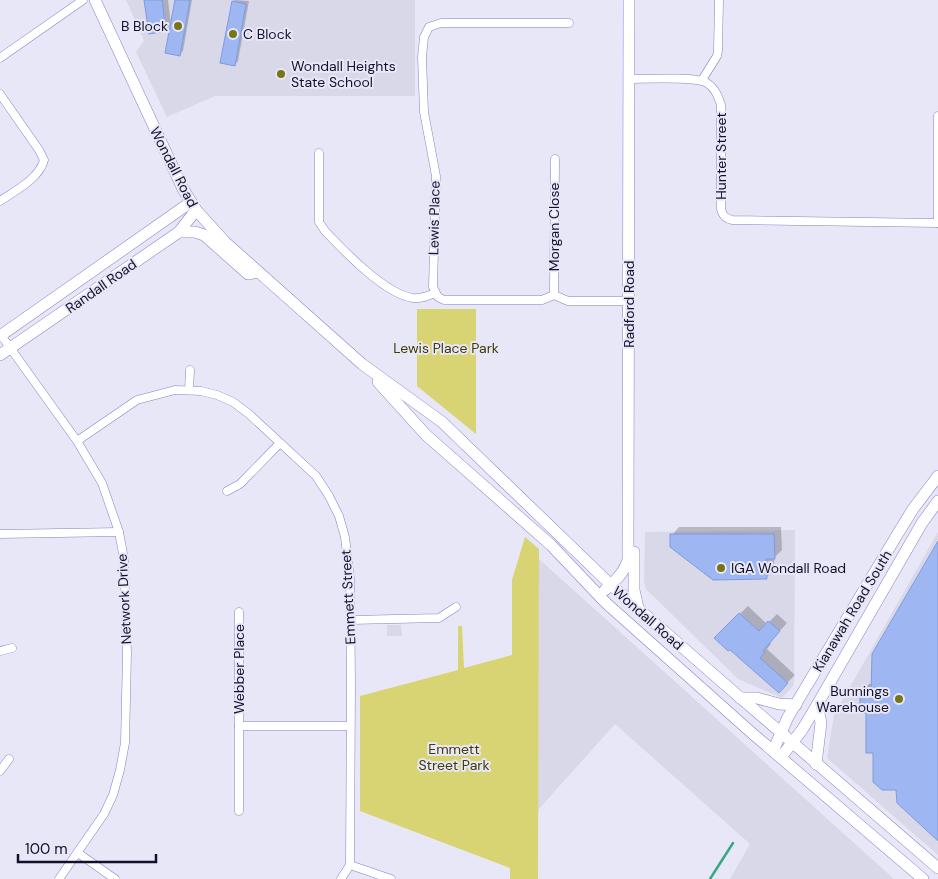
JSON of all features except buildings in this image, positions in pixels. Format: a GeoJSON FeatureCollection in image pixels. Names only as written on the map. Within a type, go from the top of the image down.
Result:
{"type":"FeatureCollection","features":[{"type":"Feature","properties":{"kind":"main road","name":"Wondall Road"},"geometry":{"type":"LineString","coordinates":[[95,0],[183,189],[193,206],[225,242],[362,364],[438,420],[611,584],[780,734],[938,868]]}},
{"type":"Feature","properties":{"kind":"main road","name":"Radford Road"},"geometry":{"type":"LineString","coordinates":[[599,595],[625,569],[628,560],[629,0]]}},
{"type":"Feature","properties":{"kind":"main road","name":"Randall Road"},"geometry":{"type":"LineString","coordinates":[[0,355],[179,232],[193,206]]}},
{"type":"Feature","properties":{"kind":"main road","name":"Randall Road"},"geometry":{"type":"LineString","coordinates":[[0,335],[193,206]]}},
{"type":"Feature","properties":{"kind":"main road"},"geometry":{"type":"LineString","coordinates":[[179,232],[195,232],[204,235],[248,274],[258,272]]}},
{"type":"Feature","properties":{"kind":"main road","name":"Wondall Road"},"geometry":{"type":"LineString","coordinates":[[362,364],[426,435],[551,545],[599,595],[777,754],[923,879]]}},
{"type":"Feature","properties":{"kind":"main road"},"geometry":{"type":"LineString","coordinates":[[426,435],[430,424],[438,420]]}},
{"type":"Feature","properties":{"kind":"main road","name":"Kianawah Road South"},"geometry":{"type":"LineString","coordinates":[[777,754],[780,734],[796,705],[913,509],[938,476]]}},
{"type":"Feature","properties":{"kind":"main road","name":"Kianawah Road South"},"geometry":{"type":"LineString","coordinates":[[777,754],[792,743],[817,705],[922,523],[938,501]]}},
{"type":"Feature","properties":{"kind":"main road"},"geometry":{"type":"LineString","coordinates":[[628,532],[634,538],[634,590],[638,608]]}},
{"type":"Feature","properties":{"kind":"main road"},"geometry":{"type":"LineString","coordinates":[[740,698],[757,698],[779,704],[796,705]]}},
{"type":"Feature","properties":{"kind":"main road"},"geometry":{"type":"LineString","coordinates":[[816,764],[821,724],[817,705]]}},
{"type":"Feature","properties":{"kind":"street"},"geometry":{"type":"LineString","coordinates":[[0,58],[83,0]]}},
{"type":"Feature","properties":{"kind":"street"},"geometry":{"type":"LineString","coordinates":[[629,79],[702,80],[717,56],[719,0]]}},
{"type":"Feature","properties":{"kind":"street","name":"Lewis Place"},"geometry":{"type":"LineString","coordinates":[[435,293],[433,283],[436,176],[424,112],[422,57],[424,37],[429,27],[441,23],[569,23]]}},
{"type":"Feature","properties":{"kind":"street","name":"Hunter Street"},"geometry":{"type":"LineString","coordinates":[[702,80],[708,83],[714,90],[720,105],[721,209],[722,214],[726,218],[732,220],[938,223]]}},
{"type":"Feature","properties":{"kind":"street"},"geometry":{"type":"LineString","coordinates":[[0,94],[44,160],[42,168],[37,175],[0,201]]}},
{"type":"Feature","properties":{"kind":"street"},"geometry":{"type":"LineString","coordinates":[[938,116],[938,223]]}},
{"type":"Feature","properties":{"kind":"street"},"geometry":{"type":"LineString","coordinates":[[319,153],[319,222],[325,231],[380,283],[396,293],[412,298],[423,298],[435,293],[444,300],[542,300],[554,295],[568,301],[629,301]]}},
{"type":"Feature","properties":{"kind":"street","name":"Morgan Close"},"geometry":{"type":"LineString","coordinates":[[554,295],[555,158]]}},
{"type":"Feature","properties":{"kind":"street","name":"Network Drive"},"geometry":{"type":"LineString","coordinates":[[0,335],[77,441],[102,483],[119,532],[124,559],[127,654],[125,744],[120,770],[113,795],[104,814],[58,879]]}},
{"type":"Feature","properties":{"kind":"street"},"geometry":{"type":"LineString","coordinates":[[189,390],[190,370]]}},
{"type":"Feature","properties":{"kind":"street","name":"Emmett Street"},"geometry":{"type":"LineString","coordinates":[[77,441],[137,400],[175,390],[201,391],[233,402],[249,414],[316,476],[329,496],[339,516],[345,537],[350,579],[350,865]]}},
{"type":"Feature","properties":{"kind":"street"},"geometry":{"type":"LineString","coordinates":[[227,491],[240,484],[280,443]]}},
{"type":"Feature","properties":{"kind":"street"},"geometry":{"type":"LineString","coordinates":[[0,534],[119,532]]}},
{"type":"Feature","properties":{"kind":"street"},"geometry":{"type":"LineString","coordinates":[[351,620],[438,618],[456,606]]}},
{"type":"Feature","properties":{"kind":"street","name":"Webber Place"},"geometry":{"type":"LineString","coordinates":[[239,612],[239,810]]}},
{"type":"Feature","properties":{"kind":"street"},"geometry":{"type":"LineString","coordinates":[[0,650],[12,648]]}},
{"type":"Feature","properties":{"kind":"street","name":"Webber Place"},"geometry":{"type":"LineString","coordinates":[[239,726],[350,726]]}},
{"type":"Feature","properties":{"kind":"street"},"geometry":{"type":"LineString","coordinates":[[0,771],[9,759]]}},
{"type":"Feature","properties":{"kind":"street"},"geometry":{"type":"LineString","coordinates":[[78,853],[115,879]]}},
{"type":"Feature","properties":{"kind":"street"},"geometry":{"type":"LineString","coordinates":[[341,879],[350,865],[391,879]]}},
{"type":"Feature","properties":{"kind":"shaded area","name":"Wondall Heights State School"},"geometry":{"type":"Polygon","coordinates":[[[126,0],[415,0],[415,96],[215,96],[167,117],[136,52],[144,41],[126,0]]]}},
{"type":"Feature","properties":{"kind":"shaded area"},"geometry":{"type":"Polygon","coordinates":[[[795,530],[794,685],[782,698],[738,679],[646,589],[644,582],[645,532],[795,530]]]}},
{"type":"Feature","properties":{"kind":"shaded area","name":"Bunnings Warehouse"},"geometry":{"type":"Polygon","coordinates":[[[938,532],[938,855],[827,758],[834,715],[938,532]]]}},
{"type":"Feature","properties":{"kind":"shaded area"},"geometry":{"type":"Polygon","coordinates":[[[539,559],[894,879],[730,879],[750,844],[615,724],[538,810],[539,559]]]}},
{"type":"Feature","properties":{"kind":"shaded area"},"geometry":{"type":"Polygon","coordinates":[[[387,625],[401,625],[402,636],[387,636],[387,625]]]}},
{"type":"Feature","properties":{"kind":"green space","name":"Lewis Place Park"},"geometry":{"type":"Polygon","coordinates":[[[417,309],[476,309],[476,434],[417,386],[417,309]]]}},
{"type":"Feature","properties":{"kind":"green space","name":"Emmett Street Park"},"geometry":{"type":"Polygon","coordinates":[[[525,537],[539,549],[538,879],[510,879],[510,868],[360,811],[360,696],[458,670],[458,626],[462,626],[464,668],[512,655],[512,580],[525,537]]]}},
{"type":"Feature","properties":{"kind":"waterway"},"geometry":{"type":"LineString","coordinates":[[710,879],[733,843]]}},
{"type":"Feature","properties":{"kind":"place","name":"B Block"},"geometry":{"type":"Point","coordinates":[178,26]}},
{"type":"Feature","properties":{"kind":"place","name":"C Block"},"geometry":{"type":"Point","coordinates":[233,34]}},
{"type":"Feature","properties":{"kind":"place","name":"Wondall Heights State School"},"geometry":{"type":"Point","coordinates":[281,74]}},
{"type":"Feature","properties":{"kind":"place","name":"IGA Wondall Road"},"geometry":{"type":"Point","coordinates":[721,568]}},
{"type":"Feature","properties":{"kind":"place","name":"Bunnings Warehouse"},"geometry":{"type":"Point","coordinates":[899,699]}}]}
